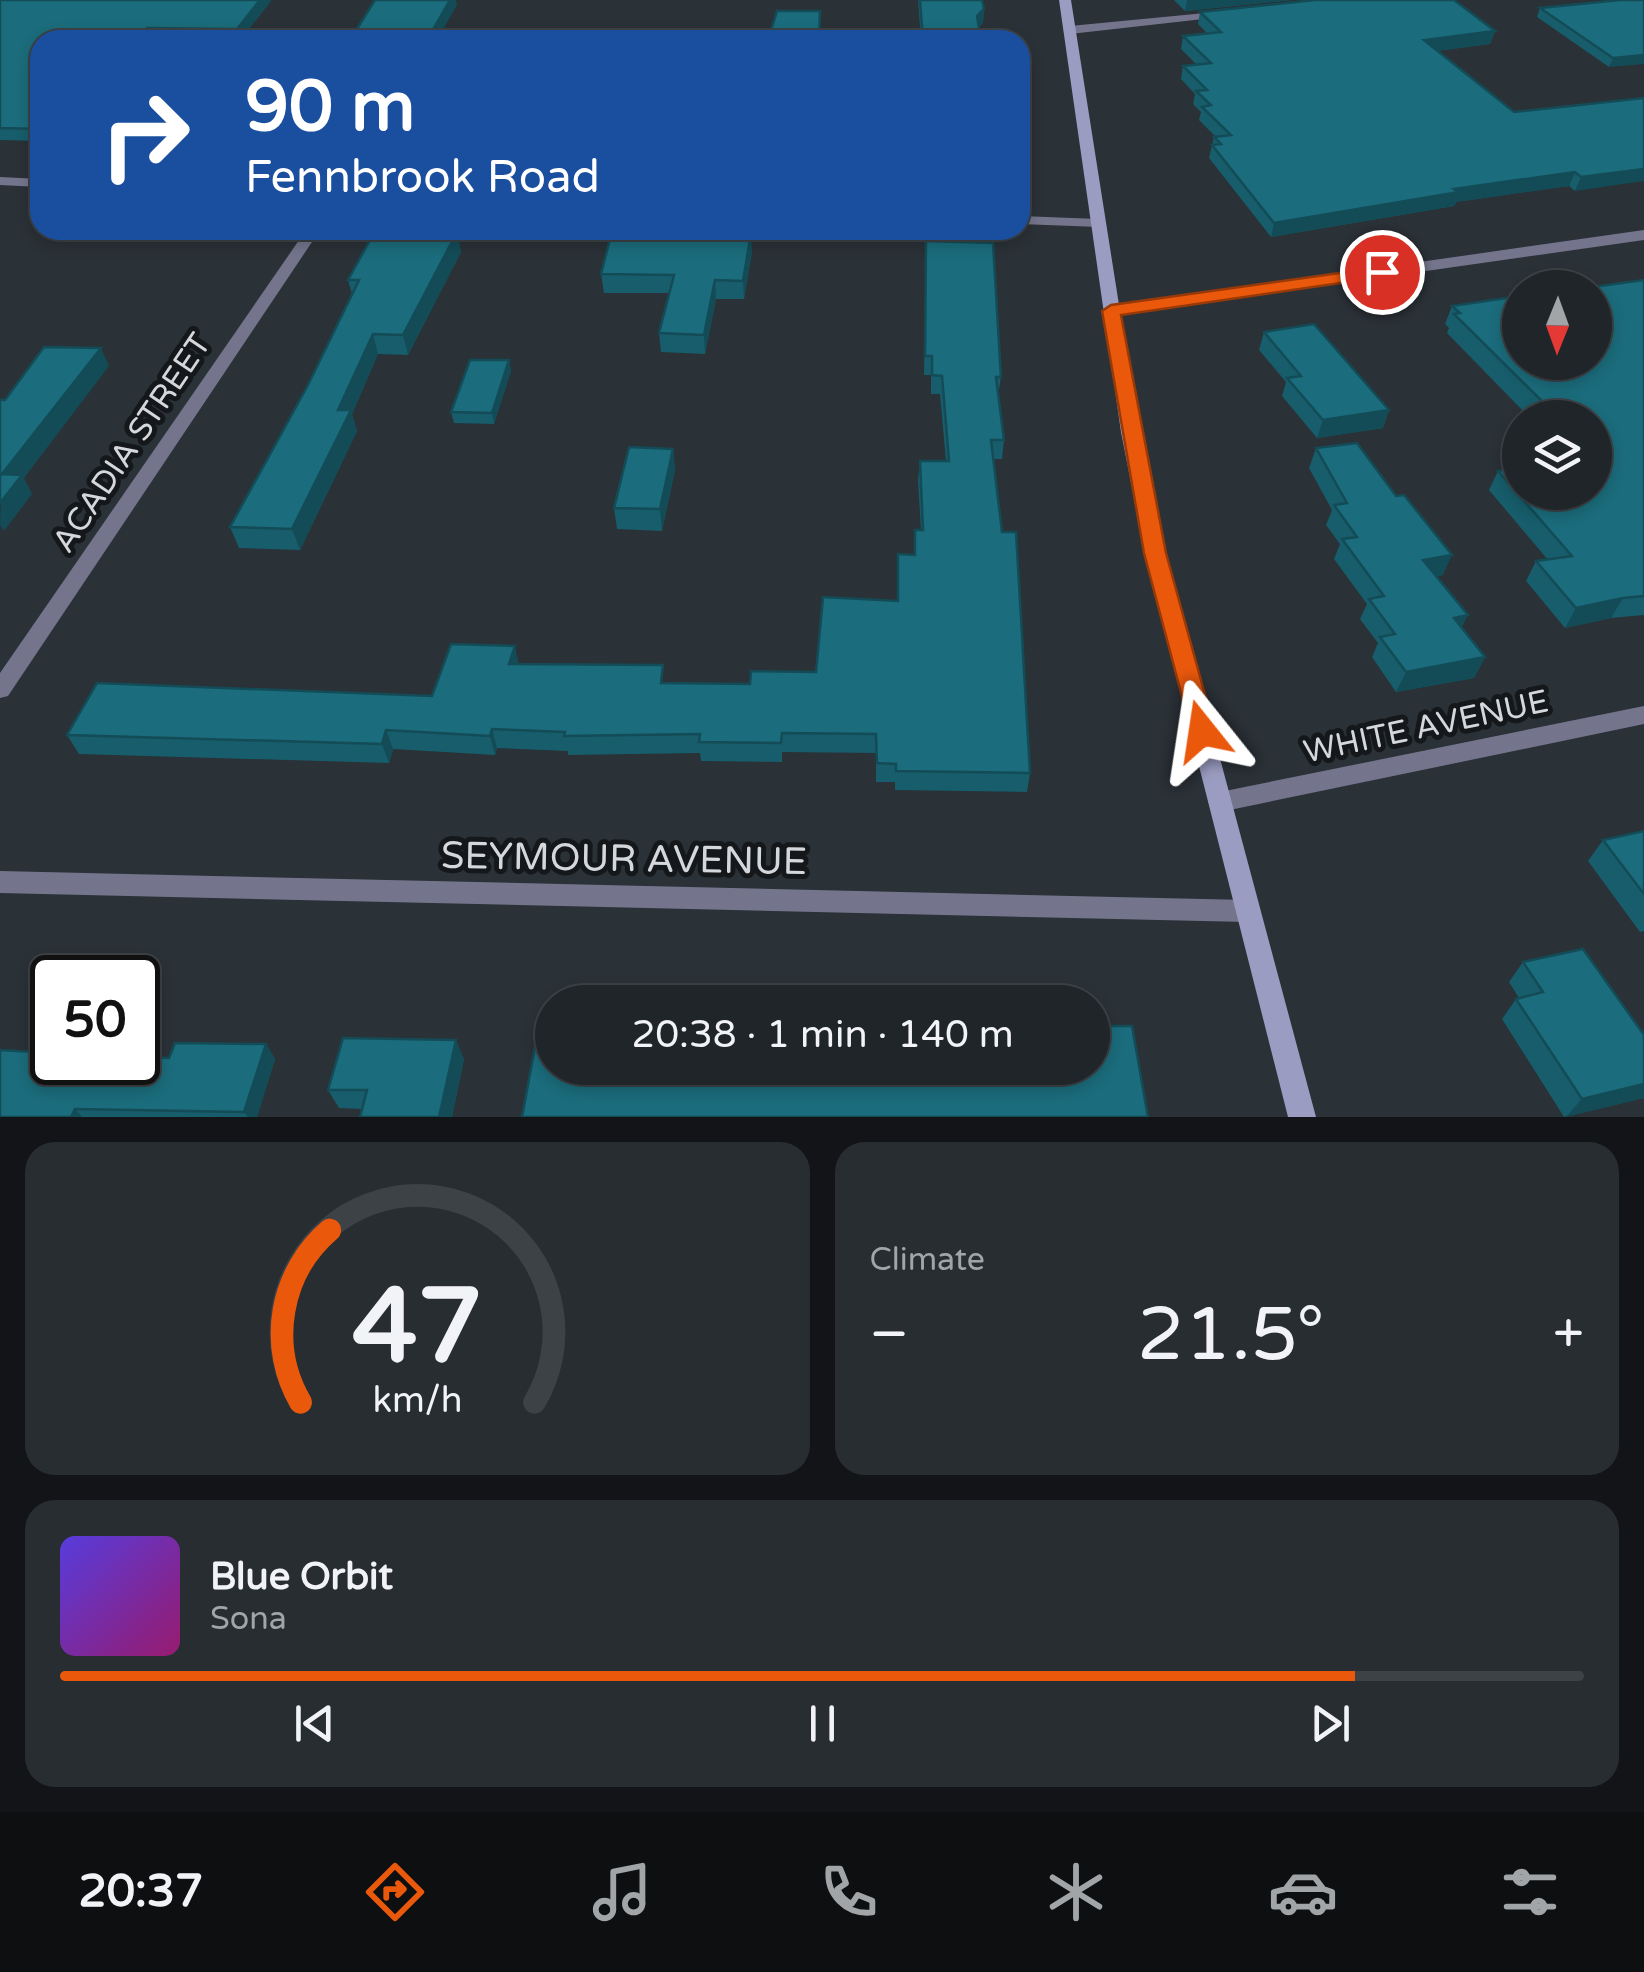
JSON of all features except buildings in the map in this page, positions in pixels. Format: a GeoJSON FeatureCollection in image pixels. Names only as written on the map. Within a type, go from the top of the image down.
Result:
{"type":"FeatureCollection","features":[{"type":"Feature","properties":{"kind":"main road"},"geometry":{"type":"LineString","coordinates":[[1065,0],[1111,311],[1155,553],[1302,1117]]}},
{"type":"Feature","properties":{"kind":"street"},"geometry":{"type":"LineString","coordinates":[[1070,30],[1246,12]]}},
{"type":"Feature","properties":{"kind":"street"},"geometry":{"type":"LineString","coordinates":[[0,181],[30,182]]}},
{"type":"Feature","properties":{"kind":"street"},"geometry":{"type":"LineString","coordinates":[[1030,220],[1098,223]]}},
{"type":"Feature","properties":{"kind":"street"},"geometry":{"type":"LineString","coordinates":[[1111,311],[1644,235]]}},
{"type":"Feature","properties":{"kind":"street","name":"ACADIA STREET"},"geometry":{"type":"LineString","coordinates":[[0,690],[306,240]]}},
{"type":"Feature","properties":{"kind":"street","name":"WHITE AVENUE"},"geometry":{"type":"LineString","coordinates":[[1220,802],[1644,715]]}},
{"type":"Feature","properties":{"kind":"street","name":"SEYMOUR AVENUE"},"geometry":{"type":"LineString","coordinates":[[0,882],[1247,911]]}},
{"type":"Feature","properties":{"kind":"route"},"geometry":{"type":"LineString","coordinates":[[1202,731],[1155,553],[1111,311],[1382,272]]}}]}
